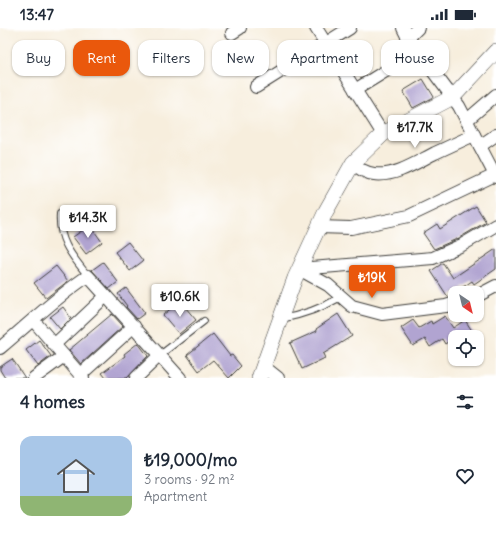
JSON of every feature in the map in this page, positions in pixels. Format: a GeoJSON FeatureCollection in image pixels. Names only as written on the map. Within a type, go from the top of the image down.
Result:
{"type":"FeatureCollection","features":[{"type":"Feature","properties":{"kind":"street"},"geometry":{"type":"LineString","coordinates":[[316,28],[323,40]]}},
{"type":"Feature","properties":{"kind":"street"},"geometry":{"type":"LineString","coordinates":[[330,40],[350,28]]}},
{"type":"Feature","properties":{"kind":"street"},"geometry":{"type":"LineString","coordinates":[[406,33],[418,28]]}},
{"type":"Feature","properties":{"kind":"street"},"geometry":{"type":"LineString","coordinates":[[278,378],[261,372],[299,269],[318,227],[352,163],[383,134],[453,97],[496,51]]}},
{"type":"Feature","properties":{"kind":"street"},"geometry":{"type":"LineString","coordinates":[[256,86],[277,73]]}},
{"type":"Feature","properties":{"kind":"street"},"geometry":{"type":"LineString","coordinates":[[355,90],[381,74]]}},
{"type":"Feature","properties":{"kind":"street"},"geometry":{"type":"LineString","coordinates":[[346,76],[383,134]]}},
{"type":"Feature","properties":{"kind":"street"},"geometry":{"type":"LineString","coordinates":[[318,227],[351,228],[409,216],[495,172],[459,106],[437,76]]}},
{"type":"Feature","properties":{"kind":"street"},"geometry":{"type":"LineString","coordinates":[[467,120],[496,95]]}},
{"type":"Feature","properties":{"kind":"street"},"geometry":{"type":"LineString","coordinates":[[352,163],[370,174],[375,175],[390,173],[409,166],[474,135]]}},
{"type":"Feature","properties":{"kind":"street"},"geometry":{"type":"LineString","coordinates":[[480,146],[496,135]]}},
{"type":"Feature","properties":{"kind":"street"},"geometry":{"type":"LineString","coordinates":[[299,269],[433,258],[462,245],[496,225]]}},
{"type":"Feature","properties":{"kind":"street"},"geometry":{"type":"LineString","coordinates":[[299,269],[328,284],[352,306],[382,314],[448,305]]}},
{"type":"Feature","properties":{"kind":"street"},"geometry":{"type":"LineString","coordinates":[[0,348],[52,302],[88,276],[180,378]]}},
{"type":"Feature","properties":{"kind":"street"},"geometry":{"type":"LineString","coordinates":[[484,292],[496,286]]}},
{"type":"Feature","properties":{"kind":"street"},"geometry":{"type":"LineString","coordinates":[[55,344],[106,296]]}},
{"type":"Feature","properties":{"kind":"street"},"geometry":{"type":"LineString","coordinates":[[33,320],[81,376],[134,326]]}},
{"type":"Feature","properties":{"kind":"street"},"geometry":{"type":"LineString","coordinates":[[34,378],[64,356]]}},
{"type":"Feature","properties":{"kind":"street"},"geometry":{"type":"LineString","coordinates":[[136,378],[160,356]]}},
{"type":"Feature","properties":{"kind":"lane"},"geometry":{"type":"LineString","coordinates":[[60,214],[60,227],[63,241],[88,276]]}},
{"type":"Feature","properties":{"kind":"lane"},"geometry":{"type":"LineString","coordinates":[[280,319],[299,316],[341,297]]}},
{"type":"Feature","properties":{"kind":"lane"},"geometry":{"type":"LineString","coordinates":[[160,356],[204,321]]}},
{"type":"Feature","properties":{"kind":"building"},"geometry":{"type":"Polygon","coordinates":[[[423,79],[434,97],[413,108],[403,91],[423,79]]]}},
{"type":"Feature","properties":{"kind":"building"},"geometry":{"type":"Polygon","coordinates":[[[476,206],[486,222],[459,238],[434,249],[423,233],[437,224],[440,229],[476,206]]]}},
{"type":"Feature","properties":{"kind":"building"},"geometry":{"type":"Polygon","coordinates":[[[90,225],[102,242],[86,254],[73,237],[90,225]]]}},
{"type":"Feature","properties":{"kind":"building"},"geometry":{"type":"Polygon","coordinates":[[[128,242],[143,261],[130,271],[115,252],[128,242]]]}},
{"type":"Feature","properties":{"kind":"building"},"geometry":{"type":"Polygon","coordinates":[[[496,249],[496,269],[474,284],[472,281],[464,286],[448,286],[448,297],[431,271],[443,263],[453,278],[496,249]]]}},
{"type":"Feature","properties":{"kind":"building"},"geometry":{"type":"Polygon","coordinates":[[[103,262],[118,282],[109,289],[92,270],[103,262]]]}},
{"type":"Feature","properties":{"kind":"building"},"geometry":{"type":"Polygon","coordinates":[[[56,266],[68,281],[46,298],[34,283],[56,266]]]}},
{"type":"Feature","properties":{"kind":"building"},"geometry":{"type":"Polygon","coordinates":[[[126,288],[145,313],[137,319],[126,307],[127,306],[118,294],[126,288]]]}},
{"type":"Feature","properties":{"kind":"building"},"geometry":{"type":"Polygon","coordinates":[[[180,301],[196,320],[179,334],[163,315],[180,301]]]}},
{"type":"Feature","properties":{"kind":"building"},"geometry":{"type":"Polygon","coordinates":[[[63,307],[71,318],[60,329],[50,317],[63,307]]]}},
{"type":"Feature","properties":{"kind":"building"},"geometry":{"type":"Polygon","coordinates":[[[112,314],[123,326],[81,364],[69,350],[112,314]]]}},
{"type":"Feature","properties":{"kind":"building"},"geometry":{"type":"Polygon","coordinates":[[[338,314],[352,336],[323,354],[325,358],[302,369],[290,343],[317,331],[316,329],[338,314]]]}},
{"type":"Feature","properties":{"kind":"building"},"geometry":{"type":"Polygon","coordinates":[[[445,316],[453,328],[462,322],[466,322],[471,330],[448,330],[448,342],[445,344],[442,339],[430,347],[425,339],[413,346],[401,328],[413,320],[419,328],[431,321],[432,324],[445,316]]]}},
{"type":"Feature","properties":{"kind":"building"},"geometry":{"type":"Polygon","coordinates":[[[213,334],[230,356],[232,355],[241,366],[229,378],[213,360],[199,371],[187,355],[213,334]]]}},
{"type":"Feature","properties":{"kind":"building"},"geometry":{"type":"Polygon","coordinates":[[[39,340],[51,356],[38,366],[26,350],[39,340]]]}},
{"type":"Feature","properties":{"kind":"building"},"geometry":{"type":"Polygon","coordinates":[[[138,343],[148,356],[127,378],[106,378],[102,373],[125,356],[124,354],[138,343]]]}},
{"type":"Feature","properties":{"kind":"building"},"geometry":{"type":"Polygon","coordinates":[[[12,359],[25,378],[5,378],[0,370],[0,367],[12,359]]]}}]}
